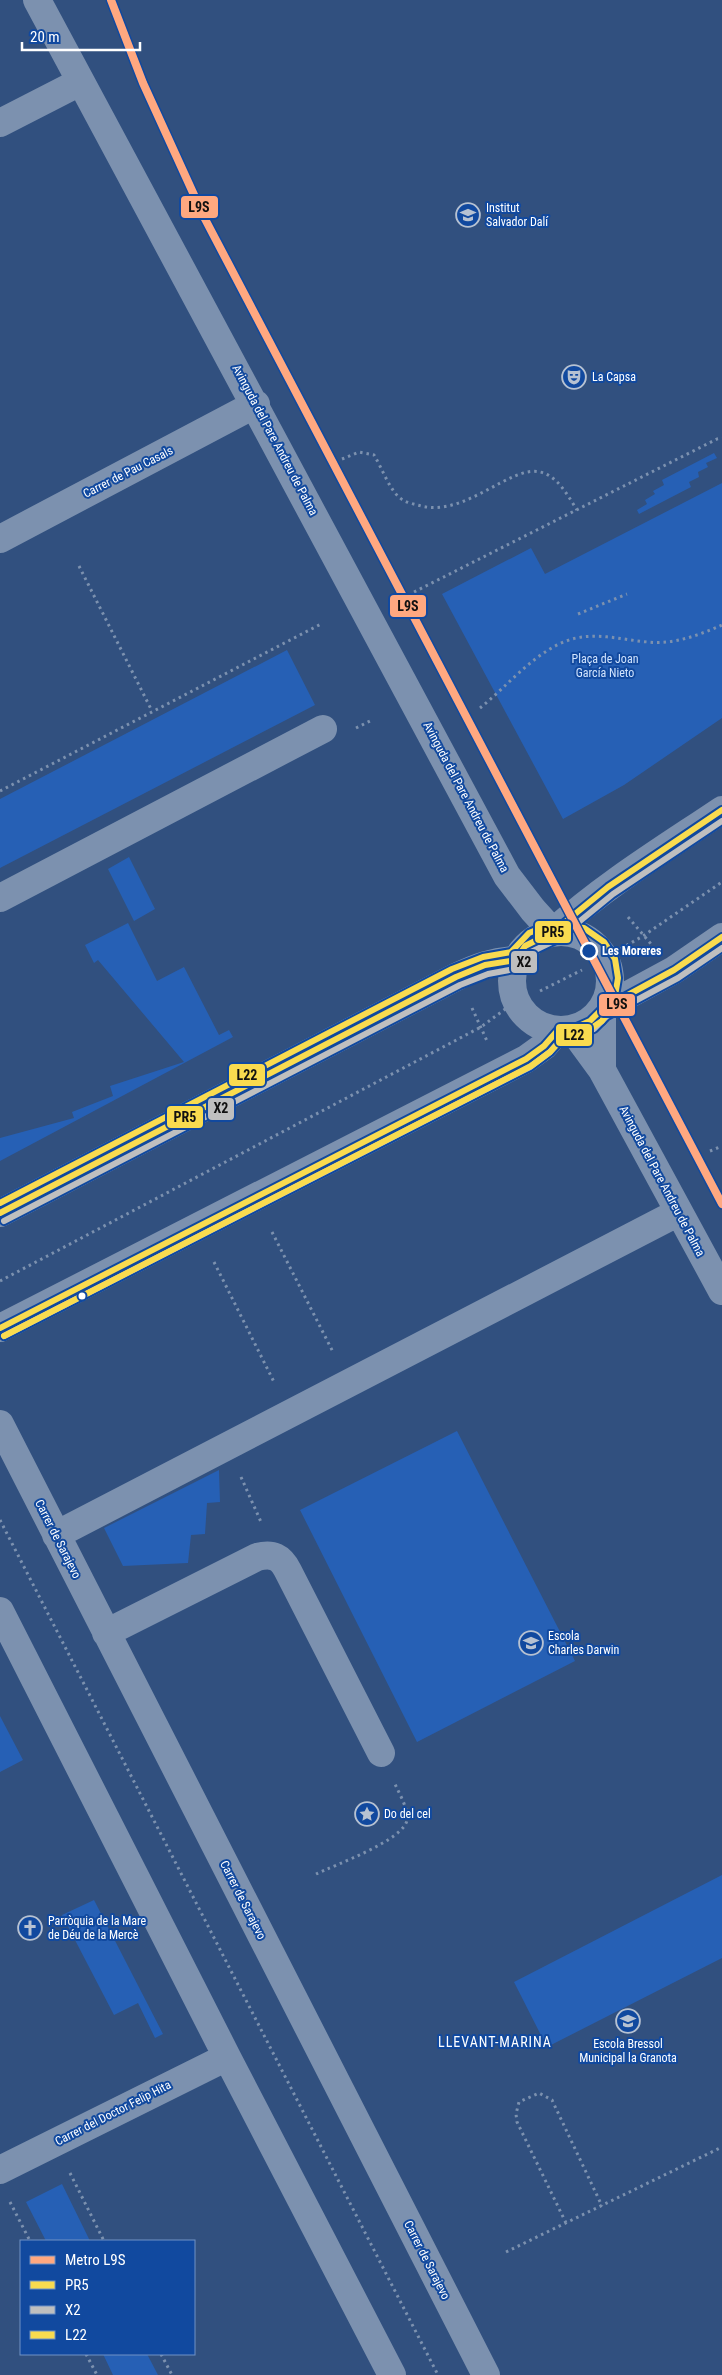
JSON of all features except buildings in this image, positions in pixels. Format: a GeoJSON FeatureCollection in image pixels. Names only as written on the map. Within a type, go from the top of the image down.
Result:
{"type":"FeatureCollection","features":[{"type":"Feature","properties":{"kind":"street","name":"Avinguda del Pare Andreu de Palma"},"geometry":{"type":"LineString","coordinates":[[38,0],[178,266],[256,404],[510,881],[553,932]]}},
{"type":"Feature","properties":{"kind":"street"},"geometry":{"type":"LineString","coordinates":[[0,123],[80,82]]}},
{"type":"Feature","properties":{"kind":"street","name":"Carrer de Pau Casals"},"geometry":{"type":"LineString","coordinates":[[0,539],[256,404]]}},
{"type":"Feature","properties":{"kind":"street"},"geometry":{"type":"LineString","coordinates":[[0,898],[323,729]]}},
{"type":"Feature","properties":{"kind":"street"},"geometry":{"type":"LineString","coordinates":[[0,1213],[471,970],[521,953],[538,938],[553,932],[608,887],[722,810]]}},
{"type":"Feature","properties":{"kind":"street","name":"Avinguda del Pare Andreu de Palma"},"geometry":{"type":"LineString","coordinates":[[510,881],[521,953]]}},
{"type":"Feature","properties":{"kind":"street"},"geometry":{"type":"LineString","coordinates":[[553,932],[570,932],[585,938],[598,948],[607,962],[610,978],[609,995],[602,1009]]}},
{"type":"Feature","properties":{"kind":"street"},"geometry":{"type":"LineString","coordinates":[[0,1328],[526,1059],[565,1030],[590,1021],[602,1009],[674,970],[722,937]]}},
{"type":"Feature","properties":{"kind":"street"},"geometry":{"type":"LineString","coordinates":[[521,953],[512,975],[513,991],[517,1002],[528,1018],[542,1026],[565,1030]]}},
{"type":"Feature","properties":{"kind":"street","name":"Avinguda del Pare Andreu de Palma"},"geometry":{"type":"LineString","coordinates":[[602,1009],[602,1070]]}},
{"type":"Feature","properties":{"kind":"street","name":"Avinguda del Pare Andreu de Palma"},"geometry":{"type":"LineString","coordinates":[[565,1030],[602,1070],[722,1291]]}},
{"type":"Feature","properties":{"kind":"street"},"geometry":{"type":"LineString","coordinates":[[56,1535],[679,1212]]}},
{"type":"Feature","properties":{"kind":"street","name":"Carrer de Sarajevo"},"geometry":{"type":"LineString","coordinates":[[0,1424],[486,2375]]}},
{"type":"Feature","properties":{"kind":"street"},"geometry":{"type":"LineString","coordinates":[[106,1632],[257,1557],[269,1554],[279,1558],[288,1571],[381,1753]]}},
{"type":"Feature","properties":{"kind":"street"},"geometry":{"type":"LineString","coordinates":[[0,1610],[392,2375]]}},
{"type":"Feature","properties":{"kind":"street","name":"Carrer del Doctor Felip Hita"},"geometry":{"type":"LineString","coordinates":[[0,2170],[227,2056]]}},
{"type":"Feature","properties":{"kind":"path"},"geometry":{"type":"LineString","coordinates":[[414,592],[722,438]]}},
{"type":"Feature","properties":{"kind":"path"},"geometry":{"type":"LineString","coordinates":[[342,459],[358,452],[374,456],[398,497],[406,502],[427,507],[453,506],[524,473],[540,472],[555,480],[576,510]]}},
{"type":"Feature","properties":{"kind":"path"},"geometry":{"type":"LineString","coordinates":[[79,566],[152,711]]}},
{"type":"Feature","properties":{"kind":"path"},"geometry":{"type":"LineString","coordinates":[[578,614],[627,594]]}},
{"type":"Feature","properties":{"kind":"path"},"geometry":{"type":"LineString","coordinates":[[0,791],[320,624]]}},
{"type":"Feature","properties":{"kind":"path"},"geometry":{"type":"LineString","coordinates":[[480,708],[534,660],[574,639],[594,636],[616,637],[649,643],[674,642],[722,625]]}},
{"type":"Feature","properties":{"kind":"path"},"geometry":{"type":"LineString","coordinates":[[615,952],[643,936],[722,882]]}},
{"type":"Feature","properties":{"kind":"path"},"geometry":{"type":"LineString","coordinates":[[626,915],[654,948]]}},
{"type":"Feature","properties":{"kind":"path"},"geometry":{"type":"LineString","coordinates":[[540,991],[582,970]]}},
{"type":"Feature","properties":{"kind":"path"},"geometry":{"type":"LineString","coordinates":[[470,1004],[488,1043]]}},
{"type":"Feature","properties":{"kind":"path"},"geometry":{"type":"LineString","coordinates":[[0,1281],[481,1027],[508,1007]]}},
{"type":"Feature","properties":{"kind":"path"},"geometry":{"type":"LineString","coordinates":[[710,1151],[722,1146]]}},
{"type":"Feature","properties":{"kind":"path"},"geometry":{"type":"LineString","coordinates":[[272,1232],[350,1383]]}},
{"type":"Feature","properties":{"kind":"path"},"geometry":{"type":"LineString","coordinates":[[214,1262],[290,1414]]}},
{"type":"Feature","properties":{"kind":"path"},"geometry":{"type":"LineString","coordinates":[[227,1447],[259,1515],[269,1554]]}},
{"type":"Feature","properties":{"kind":"path"},"geometry":{"type":"LineString","coordinates":[[0,1520],[438,2375]]}},
{"type":"Feature","properties":{"kind":"path"},"geometry":{"type":"LineString","coordinates":[[316,1874],[393,1838],[404,1829],[407,1820],[405,1808],[381,1753]]}},
{"type":"Feature","properties":{"kind":"path"},"geometry":{"type":"LineString","coordinates":[[202,1930],[216,1924]]}},
{"type":"Feature","properties":{"kind":"path"},"geometry":{"type":"LineString","coordinates":[[566,2223],[517,2122],[519,2102],[528,2096],[538,2092],[552,2100],[602,2206]]}},
{"type":"Feature","properties":{"kind":"path"},"geometry":{"type":"LineString","coordinates":[[506,2252],[722,2147]]}},
{"type":"Feature","properties":{"kind":"path"},"geometry":{"type":"LineString","coordinates":[[68,2170],[103,2240]]}},
{"type":"Feature","properties":{"kind":"path"},"geometry":{"type":"LineString","coordinates":[[9,2200],[29,2240]]}},
{"type":"Feature","properties":{"kind":"path"},"geometry":{"type":"LineString","coordinates":[[87,2355],[97,2375]]}},
{"type":"Feature","properties":{"kind":"path"},"geometry":{"type":"LineString","coordinates":[[162,2355],[172,2375]]}},
{"type":"Feature","properties":{"kind":"green space"},"geometry":{"type":"Polygon","coordinates":[[[714,453],[717,458],[706,463],[708,467],[698,472],[699,477],[689,482],[691,487],[639,514],[637,510],[647,504],[645,500],[655,494],[653,491],[664,485],[662,480],[714,453]]]}},
{"type":"Feature","properties":{"kind":"green space","name":"Plaça de Joan García Nieto"},"geometry":{"type":"Polygon","coordinates":[[[722,483],[722,718],[624,785],[563,819],[442,594],[531,548],[545,574],[722,483]]]}},
{"type":"Feature","properties":{"kind":"green space"},"geometry":{"type":"Polygon","coordinates":[[[287,650],[315,705],[0,868],[0,799],[287,650]]]}},
{"type":"Feature","properties":{"kind":"green space"},"geometry":{"type":"Polygon","coordinates":[[[129,857],[155,909],[134,921],[108,869],[129,857]]]}},
{"type":"Feature","properties":{"kind":"green space"},"geometry":{"type":"Polygon","coordinates":[[[128,923],[157,981],[184,967],[219,1035],[229,1030],[233,1037],[0,1161],[0,1138],[74,1118],[72,1112],[113,1096],[110,1086],[184,1062],[98,960],[94,963],[85,945],[128,923]]]}},
{"type":"Feature","properties":{"kind":"green space"},"geometry":{"type":"Polygon","coordinates":[[[457,1431],[575,1661],[417,1742],[300,1510],[457,1431]]]}},
{"type":"Feature","properties":{"kind":"green space"},"geometry":{"type":"Polygon","coordinates":[[[219,1470],[220,1502],[207,1503],[205,1534],[191,1535],[188,1563],[123,1566],[104,1528],[219,1470]]]}},
{"type":"Feature","properties":{"kind":"green space"},"geometry":{"type":"Polygon","coordinates":[[[0,1716],[23,1760],[0,1772],[0,1716]]]}},
{"type":"Feature","properties":{"kind":"green space"},"geometry":{"type":"Polygon","coordinates":[[[722,1875],[722,1958],[547,2047],[514,1982],[722,1875]]]}},
{"type":"Feature","properties":{"kind":"green space"},"geometry":{"type":"Polygon","coordinates":[[[94,1900],[163,2034],[155,2038],[138,2003],[114,2015],[62,1915],[94,1900]]]}},
{"type":"Feature","properties":{"kind":"green space"},"geometry":{"type":"Polygon","coordinates":[[[62,2184],[90,2240],[45,2240],[26,2202],[62,2184]]]}},
{"type":"Feature","properties":{"kind":"green space"},"geometry":{"type":"Polygon","coordinates":[[[103,2355],[148,2355],[158,2375],[113,2375],[103,2355]]]}},
{"type":"Feature","properties":{"kind":"metro line","name":"L9S"},"geometry":{"type":"LineString","coordinates":[[111,0],[143,83],[205,219],[722,1204]]}},
{"type":"Feature","properties":{"kind":"transit line","name":"PR5"},"geometry":{"type":"LineString","coordinates":[[0,1213],[456,977],[485,965],[516,960],[525,946],[553,932],[608,887],[722,810]]}},
{"type":"Feature","properties":{"kind":"transit line","name":"X2"},"geometry":{"type":"LineString","coordinates":[[4,1221],[460,985],[488,974],[520,968],[531,952],[558,939],[613,894],[722,821]]}},
{"type":"Feature","properties":{"kind":"transit line","name":"L22"},"geometry":{"type":"LineString","coordinates":[[0,1203],[452,969],[483,957],[511,952],[529,933],[551,924],[584,928],[604,942],[615,959],[618,978],[614,1002],[602,1021],[584,1033],[563,1038],[550,1052],[531,1066],[4,1336]]}},
{"type":"Feature","properties":{"kind":"transit line","name":"PR5"},"geometry":{"type":"LineString","coordinates":[[0,1328],[526,1059],[544,1046],[558,1030],[572,1029],[590,1021],[602,1009],[674,970],[722,937]]}},
{"type":"Feature","properties":{"kind":"transit line","name":"X2"},"geometry":{"type":"LineString","coordinates":[[4,1336],[530,1067],[550,1052],[562,1038],[575,1037],[594,1029],[607,1016],[678,978],[722,948]]}},
{"type":"Feature","properties":{"kind":"place","name":"Institut Salvador Dalí"},"geometry":{"type":"Point","coordinates":[468,215]}},
{"type":"Feature","properties":{"kind":"place","name":"La Capsa"},"geometry":{"type":"Point","coordinates":[574,377]}},
{"type":"Feature","properties":{"kind":"place","name":"Les Moreres"},"geometry":{"type":"Point","coordinates":[589,951]}},
{"type":"Feature","properties":{"kind":"place","name":"Escola Charles Darwin"},"geometry":{"type":"Point","coordinates":[531,1643]}},
{"type":"Feature","properties":{"kind":"place","name":"Do del cel"},"geometry":{"type":"Point","coordinates":[367,1814]}},
{"type":"Feature","properties":{"kind":"place","name":"Parròquia de la Mare de Déu de la Mercè"},"geometry":{"type":"Point","coordinates":[30,1928]}},
{"type":"Feature","properties":{"kind":"place","name":"Escola Bressol Municipal la Granota"},"geometry":{"type":"Point","coordinates":[628,2021]}},
{"type":"Feature","properties":{"kind":"district","name":"LLEVANT-MARINA"},"geometry":{"type":"Point","coordinates":[495,2042]}}]}
